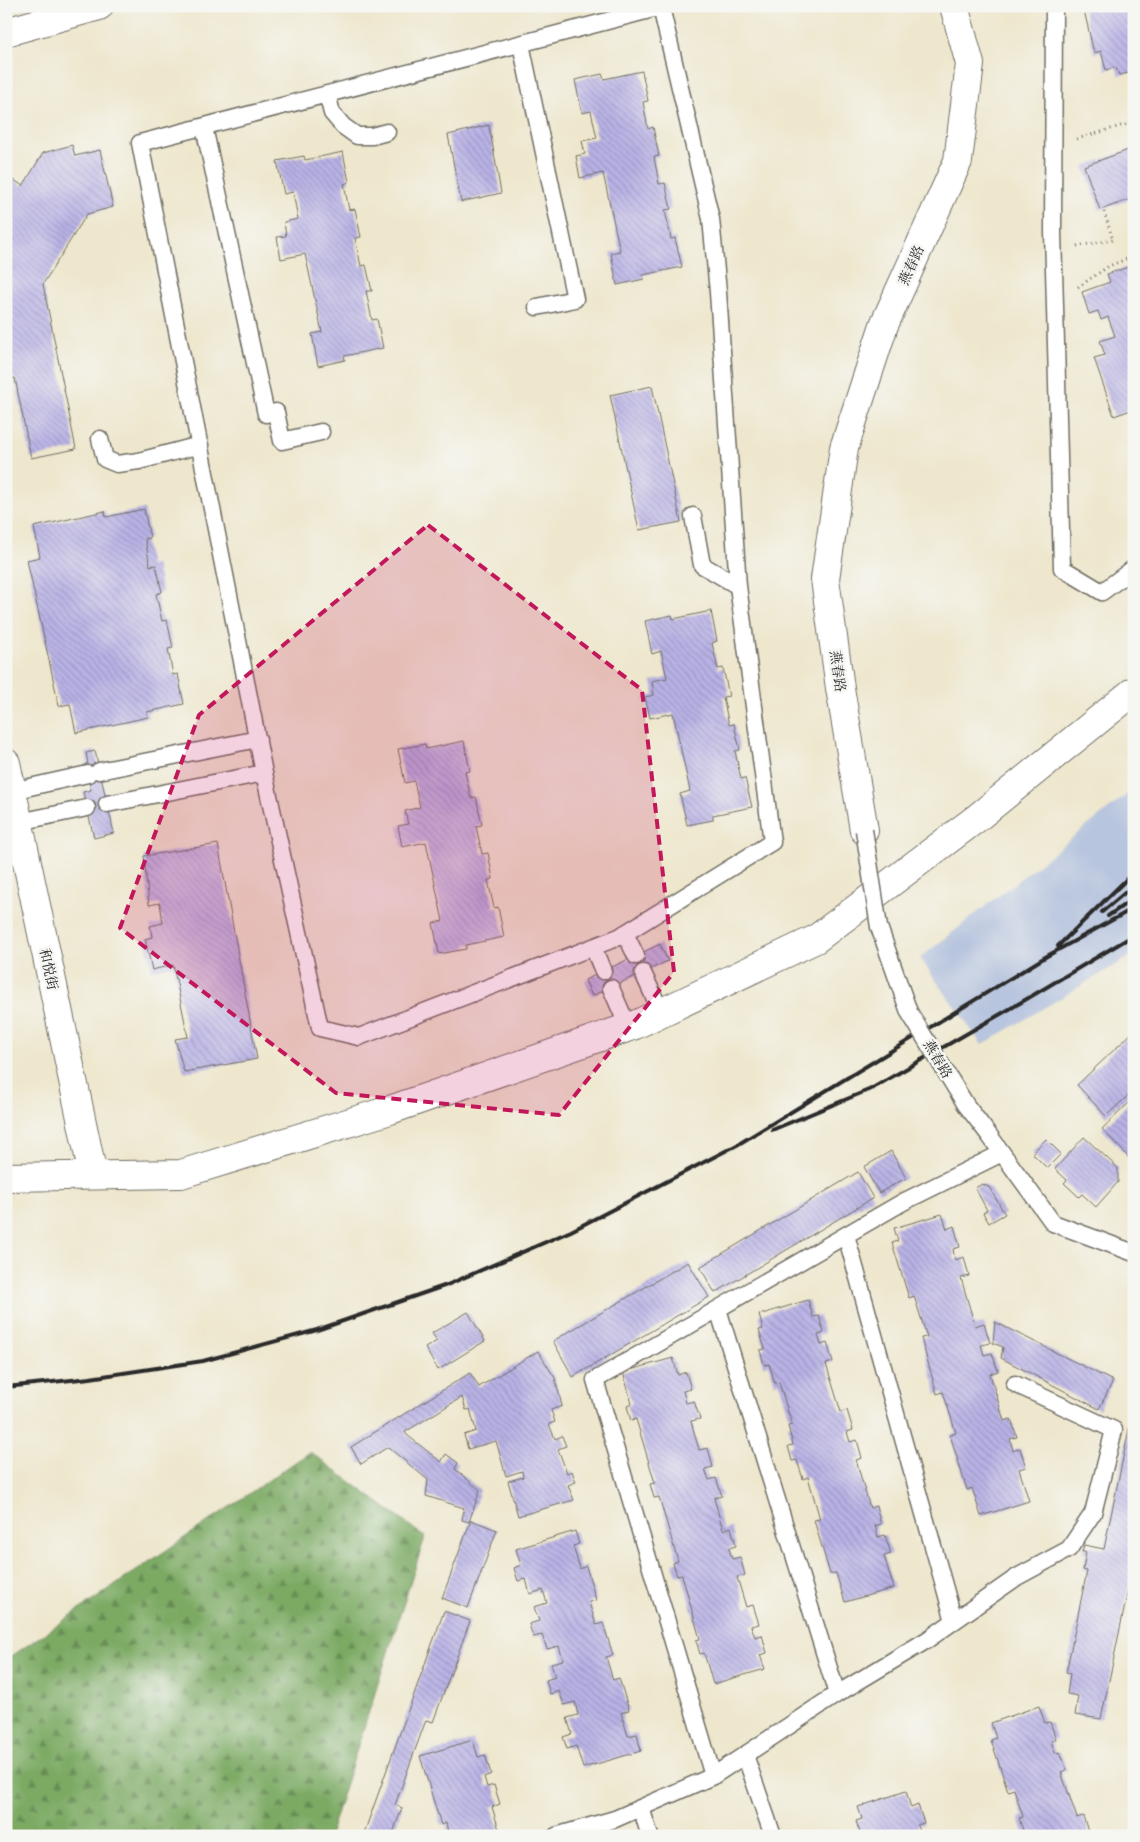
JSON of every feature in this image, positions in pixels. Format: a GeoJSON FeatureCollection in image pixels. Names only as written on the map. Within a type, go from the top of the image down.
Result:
{"type":"FeatureCollection","features":[{"type":"Feature","properties":{"kind":"street"},"geometry":{"type":"LineString","coordinates":[[6,32],[99,6]]}},
{"type":"Feature","properties":{"kind":"street","name":"燕春路"},"geometry":{"type":"LineString","coordinates":[[864,830],[840,688],[825,579],[844,448],[884,325],[958,161],[970,64],[954,6]]}},
{"type":"Feature","properties":{"kind":"street"},"geometry":{"type":"LineString","coordinates":[[6,1177],[182,1174],[390,1110],[628,1027],[816,939],[977,818],[1134,691]]}},
{"type":"Feature","properties":{"kind":"street","name":"和悦街"},"geometry":{"type":"LineString","coordinates":[[6,763],[93,1175]]}},
{"type":"Feature","properties":{"kind":"lane"},"geometry":{"type":"LineString","coordinates":[[1054,6],[1054,246],[1062,568],[1102,592],[1134,568]]}},
{"type":"Feature","properties":{"kind":"lane"},"geometry":{"type":"LineString","coordinates":[[661,8],[711,219],[738,586],[772,842],[625,933],[359,1037],[320,1028],[264,773],[140,143],[521,44],[661,8]]}},
{"type":"Feature","properties":{"kind":"lane"},"geometry":{"type":"LineString","coordinates":[[521,44],[575,299],[537,307]]}},
{"type":"Feature","properties":{"kind":"lane"},"geometry":{"type":"LineString","coordinates":[[327,94],[332,114],[343,126],[357,136],[372,136],[387,132]]}},
{"type":"Feature","properties":{"kind":"lane"},"geometry":{"type":"LineString","coordinates":[[204,127],[266,414],[276,412],[282,440],[321,432]]}},
{"type":"Feature","properties":{"kind":"lane"},"geometry":{"type":"LineString","coordinates":[[100,439],[105,459],[117,464],[200,445]]}},
{"type":"Feature","properties":{"kind":"lane"},"geometry":{"type":"LineString","coordinates":[[693,516],[702,565],[738,586]]}},
{"type":"Feature","properties":{"kind":"lane"},"geometry":{"type":"LineString","coordinates":[[12,791],[258,739]]}},
{"type":"Feature","properties":{"kind":"lane"},"geometry":{"type":"LineString","coordinates":[[107,804],[264,773]]}},
{"type":"Feature","properties":{"kind":"lane"},"geometry":{"type":"LineString","coordinates":[[19,822],[87,808]]}},
{"type":"Feature","properties":{"kind":"lane","name":"燕春路"},"geometry":{"type":"LineString","coordinates":[[864,830],[879,926],[909,1012],[966,1105],[1053,1223],[1134,1253]]}},
{"type":"Feature","properties":{"kind":"lane"},"geometry":{"type":"LineString","coordinates":[[625,933],[636,956]]}},
{"type":"Feature","properties":{"kind":"lane"},"geometry":{"type":"LineString","coordinates":[[593,947],[603,971]]}},
{"type":"Feature","properties":{"kind":"lane"},"geometry":{"type":"LineString","coordinates":[[643,972],[661,1012]]}},
{"type":"Feature","properties":{"kind":"lane"},"geometry":{"type":"LineString","coordinates":[[611,988],[628,1027]]}},
{"type":"Feature","properties":{"kind":"lane"},"geometry":{"type":"LineString","coordinates":[[713,1776],[595,1380],[903,1202],[1002,1153]]}},
{"type":"Feature","properties":{"kind":"lane"},"geometry":{"type":"LineString","coordinates":[[846,1235],[954,1621]]}},
{"type":"Feature","properties":{"kind":"lane"},"geometry":{"type":"LineString","coordinates":[[718,1309],[837,1694]]}},
{"type":"Feature","properties":{"kind":"lane"},"geometry":{"type":"LineString","coordinates":[[556,1836],[616,1819],[713,1776],[837,1694],[927,1640],[1017,1577],[1069,1549],[1093,1513],[1114,1430],[1015,1384]]}},
{"type":"Feature","properties":{"kind":"lane"},"geometry":{"type":"LineString","coordinates":[[745,1755],[773,1836]]}},
{"type":"Feature","properties":{"kind":"lane"},"geometry":{"type":"LineString","coordinates":[[641,1808],[650,1836]]}},
{"type":"Feature","properties":{"kind":"path"},"geometry":{"type":"LineString","coordinates":[[1054,145],[1134,122]]}},
{"type":"Feature","properties":{"kind":"path"},"geometry":{"type":"LineString","coordinates":[[1054,246],[1082,246],[1113,240],[1103,209]]}},
{"type":"Feature","properties":{"kind":"path"},"geometry":{"type":"LineString","coordinates":[[1055,287],[1079,287],[1108,266],[1134,256]]}},
{"type":"Feature","properties":{"kind":"highlighted area"},"geometry":{"type":"Polygon","coordinates":[[[428,525],[642,690],[674,972],[559,1115],[336,1093],[120,928],[199,715],[428,525]]]}},
{"type":"Feature","properties":{"kind":"shaded area"},"geometry":{"type":"Polygon","coordinates":[[[1134,789],[1134,954],[982,1045],[920,958],[1134,789]]]}},
{"type":"Feature","properties":{"kind":"green space"},"geometry":{"type":"Polygon","coordinates":[[[310,1452],[425,1537],[329,1836],[6,1836],[6,1660],[310,1452]]]}},
{"type":"Feature","properties":{"kind":"building"},"geometry":{"type":"Polygon","coordinates":[[[1083,6],[1134,6],[1134,72],[1119,75],[1116,67],[1106,70],[1101,51],[1094,53],[1083,6]]]}},
{"type":"Feature","properties":{"kind":"building"},"geometry":{"type":"Polygon","coordinates":[[[642,71],[648,101],[643,102],[648,129],[653,127],[659,156],[654,157],[659,184],[665,183],[671,209],[665,210],[671,239],[675,238],[682,267],[643,275],[644,279],[617,285],[611,253],[620,251],[603,173],[580,178],[576,156],[585,154],[582,141],[597,138],[591,111],[582,113],[575,80],[602,74],[604,79],[642,71]]]}},
{"type":"Feature","properties":{"kind":"building"},"geometry":{"type":"Polygon","coordinates":[[[489,125],[501,193],[461,202],[448,135],[489,125]]]}},
{"type":"Feature","properties":{"kind":"building"},"geometry":{"type":"Polygon","coordinates":[[[72,145],[75,156],[100,150],[113,207],[87,214],[43,284],[76,449],[31,458],[15,378],[6,379],[6,193],[14,180],[23,186],[43,153],[72,145]]]}},
{"type":"Feature","properties":{"kind":"building"},"geometry":{"type":"Polygon","coordinates":[[[1134,148],[1134,198],[1100,210],[1084,166],[1134,148]]]}},
{"type":"Feature","properties":{"kind":"building"},"geometry":{"type":"Polygon","coordinates":[[[343,152],[349,182],[344,184],[349,210],[355,209],[361,237],[355,238],[361,266],[366,265],[372,291],[366,291],[372,320],[377,319],[383,348],[344,356],[345,360],[318,366],[312,334],[322,332],[305,254],[281,259],[277,237],[286,236],[284,222],[298,219],[293,192],[284,194],[277,161],[304,156],[305,160],[343,152]]]}},
{"type":"Feature","properties":{"kind":"building"},"geometry":{"type":"Polygon","coordinates":[[[1134,265],[1134,409],[1114,416],[1094,358],[1105,355],[1100,341],[1115,336],[1108,317],[1101,320],[1098,311],[1089,314],[1082,292],[1110,282],[1107,274],[1134,265]]]}},
{"type":"Feature","properties":{"kind":"building"},"geometry":{"type":"Polygon","coordinates":[[[652,386],[681,522],[639,530],[610,395],[652,386]]]}},
{"type":"Feature","properties":{"kind":"building"},"geometry":{"type":"Polygon","coordinates":[[[144,509],[150,538],[145,539],[150,566],[156,565],[162,592],[156,594],[162,621],[167,620],[173,648],[168,649],[173,675],[178,674],[184,704],[147,712],[148,717],[76,733],[70,704],[59,706],[27,560],[40,557],[34,527],[105,511],[106,517],[144,509]]]}},
{"type":"Feature","properties":{"kind":"building"},"geometry":{"type":"Polygon","coordinates":[[[711,611],[717,641],[712,643],[718,669],[723,668],[729,696],[723,697],[729,725],[734,724],[740,750],[735,751],[741,779],[745,778],[752,807],[713,815],[713,820],[687,825],[680,794],[690,791],[673,713],[650,718],[645,697],[654,695],[652,681],[667,678],[661,651],[652,654],[645,621],[672,615],[673,619],[711,611]]]}},
{"type":"Feature","properties":{"kind":"building"},"geometry":{"type":"Polygon","coordinates":[[[464,741],[470,771],[465,772],[471,798],[476,797],[482,825],[476,826],[482,854],[488,853],[493,879],[488,880],[494,908],[498,907],[504,937],[466,945],[466,949],[439,954],[433,923],[443,921],[426,842],[402,847],[398,826],[408,824],[405,811],[420,807],[414,781],[405,783],[398,749],[425,744],[426,749],[464,741]]]}},
{"type":"Feature","properties":{"kind":"building"},"geometry":{"type":"Polygon","coordinates":[[[95,751],[114,833],[94,838],[83,792],[91,790],[85,764],[88,764],[86,753],[95,751]]]}},
{"type":"Feature","properties":{"kind":"building"},"geometry":{"type":"Polygon","coordinates":[[[218,844],[257,1059],[184,1072],[175,1039],[188,1037],[173,965],[152,970],[145,939],[152,937],[150,926],[163,923],[160,903],[149,905],[144,856],[218,844]]]}},
{"type":"Feature","properties":{"kind":"building"},"geometry":{"type":"Polygon","coordinates":[[[660,944],[668,961],[592,996],[585,980],[660,944]]]}},
{"type":"Feature","properties":{"kind":"building"},"geometry":{"type":"Polygon","coordinates":[[[1134,1031],[1134,1090],[1106,1116],[1077,1085],[1134,1031]]]}},
{"type":"Feature","properties":{"kind":"building"},"geometry":{"type":"Polygon","coordinates":[[[1134,1098],[1134,1163],[1102,1129],[1134,1098]]]}},
{"type":"Feature","properties":{"kind":"building"},"geometry":{"type":"Polygon","coordinates":[[[1084,1137],[1118,1168],[1118,1182],[1096,1207],[1082,1194],[1079,1197],[1064,1183],[1067,1180],[1055,1169],[1084,1137]]]}},
{"type":"Feature","properties":{"kind":"building"},"geometry":{"type":"Polygon","coordinates":[[[1046,1139],[1061,1154],[1047,1168],[1032,1153],[1046,1139]]]}},
{"type":"Feature","properties":{"kind":"building"},"geometry":{"type":"Polygon","coordinates":[[[891,1151],[906,1178],[879,1193],[864,1167],[891,1151]]]}},
{"type":"Feature","properties":{"kind":"building"},"geometry":{"type":"Polygon","coordinates":[[[858,1172],[873,1198],[715,1293],[700,1267],[858,1172]]]}},
{"type":"Feature","properties":{"kind":"building"},"geometry":{"type":"Polygon","coordinates":[[[982,1184],[989,1187],[1005,1214],[989,1223],[983,1213],[987,1210],[975,1188],[982,1184]]]}},
{"type":"Feature","properties":{"kind":"building"},"geometry":{"type":"Polygon","coordinates":[[[942,1214],[947,1229],[954,1226],[960,1247],[953,1249],[955,1260],[964,1257],[969,1276],[961,1278],[975,1326],[984,1323],[990,1343],[981,1345],[984,1355],[992,1353],[998,1371],[990,1374],[1004,1421],[1011,1419],[1017,1437],[1010,1439],[1013,1451],[1020,1448],[1026,1467],[1019,1469],[1029,1501],[981,1516],[972,1488],[967,1490],[950,1435],[956,1433],[943,1392],[937,1394],[921,1338],[927,1337],[914,1296],[909,1298],[892,1243],[898,1241],[894,1228],[942,1214]]]}},
{"type":"Feature","properties":{"kind":"building"},"geometry":{"type":"Polygon","coordinates":[[[688,1262],[709,1297],[573,1377],[553,1341],[688,1262]]]}},
{"type":"Feature","properties":{"kind":"building"},"geometry":{"type":"Polygon","coordinates":[[[808,1300],[813,1317],[819,1316],[824,1333],[818,1335],[821,1345],[827,1343],[833,1362],[826,1364],[841,1412],[847,1410],[853,1430],[847,1432],[850,1442],[857,1440],[862,1458],[856,1460],[870,1508],[876,1506],[881,1524],[875,1526],[878,1537],[885,1535],[891,1554],[884,1556],[894,1588],[845,1602],[836,1573],[830,1574],[814,1520],[820,1519],[808,1477],[803,1479],[797,1460],[792,1461],[788,1446],[793,1445],[788,1426],[792,1425],[779,1382],[775,1383],[769,1364],[764,1365],[760,1350],[765,1349],[759,1330],[763,1329],[759,1315],[808,1300]]]}},
{"type":"Feature","properties":{"kind":"building"},"geometry":{"type":"Polygon","coordinates":[[[468,1312],[485,1341],[438,1370],[425,1348],[437,1341],[432,1333],[468,1312]]]}},
{"type":"Feature","properties":{"kind":"building"},"geometry":{"type":"Polygon","coordinates":[[[995,1322],[1113,1381],[1099,1409],[1001,1358],[1003,1347],[993,1343],[995,1322]]]}},
{"type":"Feature","properties":{"kind":"building"},"geometry":{"type":"Polygon","coordinates":[[[538,1351],[555,1378],[562,1406],[551,1410],[555,1422],[549,1424],[555,1439],[562,1436],[566,1446],[558,1449],[567,1473],[572,1471],[576,1482],[568,1485],[574,1500],[518,1516],[508,1481],[523,1477],[522,1471],[506,1476],[496,1441],[468,1449],[464,1435],[476,1431],[470,1409],[466,1410],[462,1397],[405,1432],[441,1462],[446,1454],[458,1463],[455,1469],[480,1490],[469,1522],[462,1520],[464,1508],[426,1496],[428,1480],[388,1447],[361,1464],[351,1447],[470,1373],[479,1387],[538,1351]]]}},
{"type":"Feature","properties":{"kind":"building"},"geometry":{"type":"Polygon","coordinates":[[[673,1358],[678,1375],[686,1372],[691,1389],[683,1391],[686,1403],[694,1401],[700,1419],[691,1421],[699,1450],[708,1448],[713,1467],[705,1469],[709,1480],[716,1478],[722,1496],[714,1498],[723,1530],[731,1527],[736,1546],[729,1548],[732,1559],[740,1557],[745,1575],[737,1577],[746,1607],[753,1605],[759,1624],[751,1626],[755,1637],[762,1635],[767,1653],[760,1655],[765,1669],[713,1684],[704,1653],[700,1654],[696,1640],[700,1639],[682,1575],[677,1576],[673,1563],[678,1561],[659,1497],[654,1498],[650,1484],[655,1483],[636,1419],[631,1421],[627,1406],[632,1404],[623,1372],[673,1358]]]}},
{"type":"Feature","properties":{"kind":"building"},"geometry":{"type":"Polygon","coordinates":[[[1133,1410],[1134,1562],[1101,1719],[1075,1715],[1078,1696],[1067,1694],[1070,1674],[1066,1673],[1087,1571],[1083,1570],[1086,1552],[1082,1552],[1084,1545],[1104,1549],[1133,1410]]]}},
{"type":"Feature","properties":{"kind":"building"},"geometry":{"type":"Polygon","coordinates":[[[471,1520],[497,1530],[468,1608],[442,1598],[471,1520]]]}},
{"type":"Feature","properties":{"kind":"building"},"geometry":{"type":"Polygon","coordinates":[[[575,1531],[579,1544],[573,1546],[580,1569],[586,1566],[596,1600],[589,1602],[596,1625],[603,1623],[613,1655],[606,1657],[613,1680],[619,1678],[629,1710],[621,1713],[628,1736],[637,1734],[641,1751],[583,1768],[576,1746],[567,1749],[563,1737],[572,1734],[567,1718],[578,1715],[575,1702],[564,1705],[559,1691],[550,1694],[546,1680],[555,1677],[551,1663],[563,1660],[559,1646],[547,1649],[542,1635],[533,1637],[529,1624],[539,1621],[534,1607],[547,1603],[543,1590],[530,1594],[526,1579],[518,1581],[514,1568],[521,1565],[516,1549],[575,1531]]]}},
{"type":"Feature","properties":{"kind":"building"},"geometry":{"type":"Polygon","coordinates":[[[444,1611],[470,1621],[433,1722],[426,1720],[395,1805],[402,1808],[392,1836],[363,1836],[444,1611]]]}},
{"type":"Feature","properties":{"kind":"building"},"geometry":{"type":"Polygon","coordinates":[[[1039,1706],[1045,1723],[1050,1722],[1056,1739],[1051,1741],[1055,1753],[1060,1752],[1067,1770],[1061,1772],[1077,1818],[1083,1816],[1089,1834],[1083,1836],[1025,1836],[1019,1818],[1023,1817],[1014,1789],[1008,1791],[991,1740],[996,1738],[991,1723],[1039,1706]]]}},
{"type":"Feature","properties":{"kind":"building"},"geometry":{"type":"Polygon","coordinates":[[[473,1740],[478,1757],[485,1755],[491,1774],[484,1777],[487,1787],[494,1785],[500,1804],[492,1807],[501,1836],[449,1836],[446,1823],[441,1825],[420,1756],[473,1740]]]}},
{"type":"Feature","properties":{"kind":"building"},"geometry":{"type":"Polygon","coordinates":[[[906,1791],[911,1808],[918,1805],[924,1823],[917,1825],[920,1835],[928,1832],[929,1836],[861,1836],[856,1821],[862,1819],[858,1807],[906,1791]]]}},
{"type":"Feature","properties":{"kind":"railway"},"geometry":{"type":"LineString","coordinates":[[1058,946],[1134,872]]}},
{"type":"Feature","properties":{"kind":"railway"},"geometry":{"type":"LineString","coordinates":[[1102,912],[1134,885]]}},
{"type":"Feature","properties":{"kind":"railway"},"geometry":{"type":"LineString","coordinates":[[1108,916],[1134,898]]}},
{"type":"Feature","properties":{"kind":"railway"},"geometry":{"type":"LineString","coordinates":[[6,1387],[90,1378],[203,1361],[317,1330],[447,1285],[571,1231],[737,1145],[1047,956],[1134,908]]}},
{"type":"Feature","properties":{"kind":"railway"},"geometry":{"type":"LineString","coordinates":[[772,1130],[871,1089],[1134,935]]}}]}
